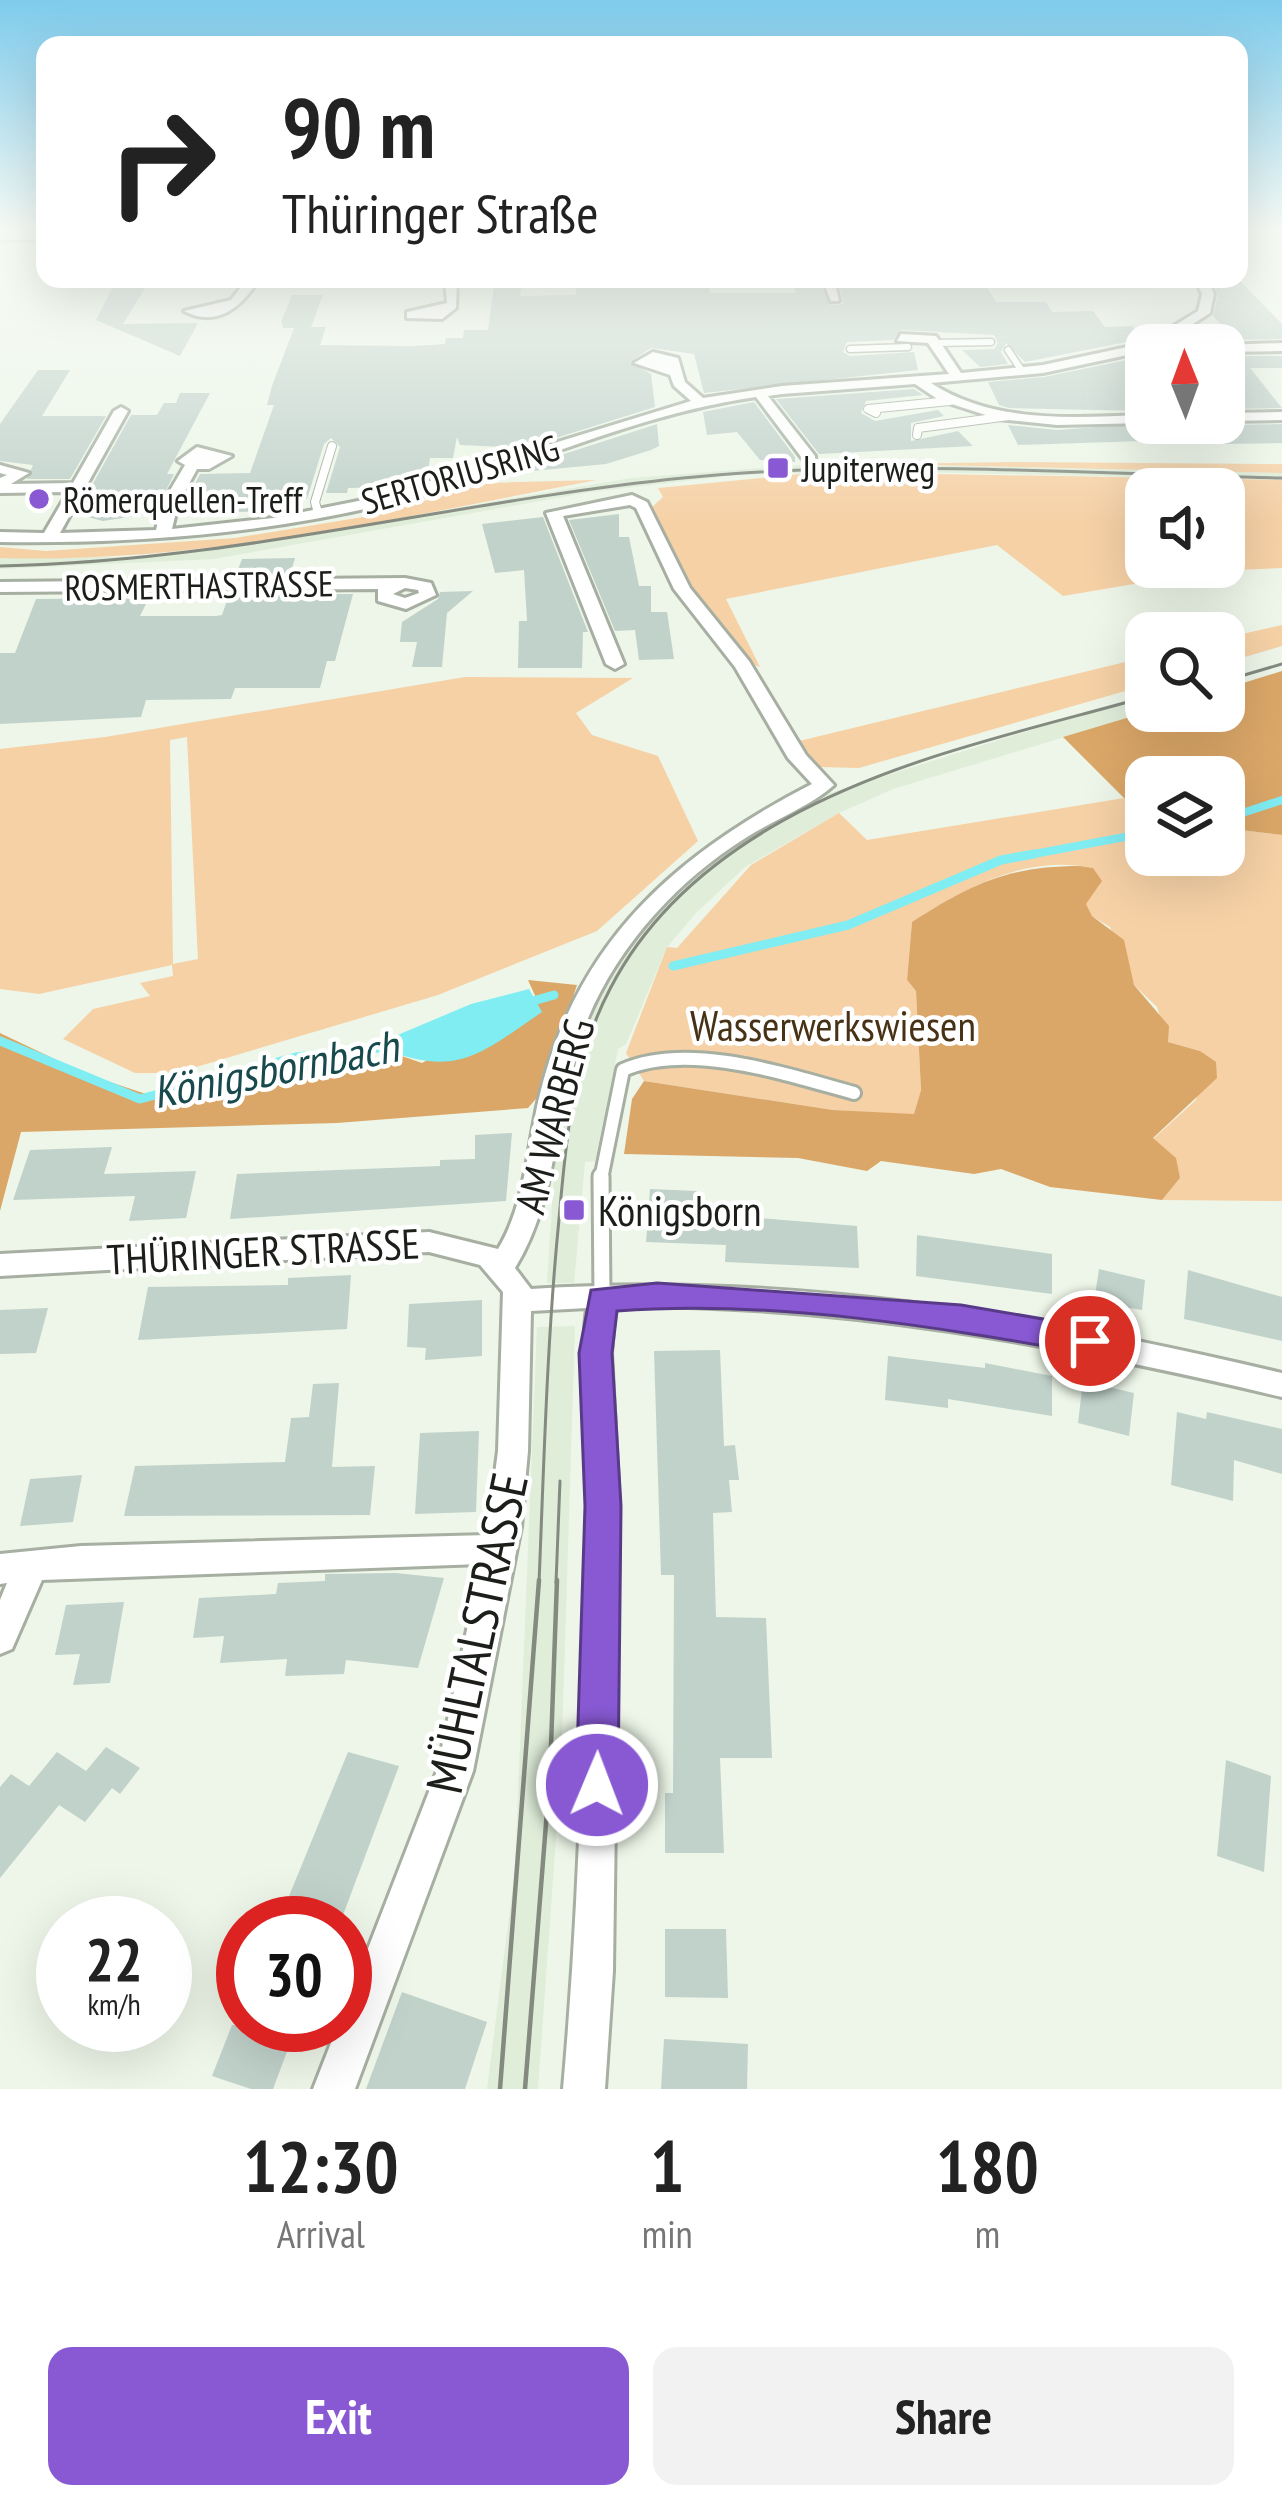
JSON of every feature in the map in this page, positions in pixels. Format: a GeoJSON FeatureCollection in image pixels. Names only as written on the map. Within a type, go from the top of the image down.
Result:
{"type":"FeatureCollection","features":[{"type":"Feature","properties":{"kind":"street"},"geometry":{"type":"LineString","coordinates":[[908,347],[935,346],[957,377]]}},
{"type":"Feature","properties":{"kind":"street"},"geometry":{"type":"LineString","coordinates":[[1245,347],[1282,346]]}},
{"type":"Feature","properties":{"kind":"street","name":"SERTORIUSRING"},"geometry":{"type":"LineString","coordinates":[[0,536],[163,533],[318,513],[434,487],[701,403],[1022,370],[1125,350]]}},
{"type":"Feature","properties":{"kind":"street"},"geometry":{"type":"LineString","coordinates":[[674,372],[701,403]]}},
{"type":"Feature","properties":{"kind":"street"},"geometry":{"type":"LineString","coordinates":[[919,381],[950,400],[1009,416],[1125,419]]}},
{"type":"Feature","properties":{"kind":"street"},"geometry":{"type":"LineString","coordinates":[[760,394],[810,459]]}},
{"type":"Feature","properties":{"kind":"street"},"geometry":{"type":"LineString","coordinates":[[49,538],[122,410]]}},
{"type":"Feature","properties":{"kind":"street"},"geometry":{"type":"LineString","coordinates":[[1245,417],[1282,416]]}},
{"type":"Feature","properties":{"kind":"street"},"geometry":{"type":"LineString","coordinates":[[163,533],[170,504],[192,465]]}},
{"type":"Feature","properties":{"kind":"street"},"geometry":{"type":"LineString","coordinates":[[0,469],[22,473],[0,487]]}},
{"type":"Feature","properties":{"kind":"street"},"geometry":{"type":"LineString","coordinates":[[0,487],[78,488]]}},
{"type":"Feature","properties":{"kind":"street","name":"AM WARBERG"},"geometry":{"type":"LineString","coordinates":[[502,1267],[527,1227],[568,1034],[607,954],[708,852],[824,785],[798,758],[743,665],[690,601],[642,505],[632,500],[554,513],[615,664]]}},
{"type":"Feature","properties":{"kind":"street","name":"ROSMERTHASTRASSE"},"geometry":{"type":"LineString","coordinates":[[0,587],[398,584]]}},
{"type":"Feature","properties":{"kind":"street","name":"THÜRINGER STRASSE"},"geometry":{"type":"LineString","coordinates":[[0,1265],[429,1242],[473,1250],[502,1267]]}},
{"type":"Feature","properties":{"kind":"street"},"geometry":{"type":"LineString","coordinates":[[502,1267],[520,1301],[713,1297],[961,1318],[1090,1341],[1282,1385]]}},
{"type":"Feature","properties":{"kind":"street"},"geometry":{"type":"LineString","coordinates":[[584,2089],[593,1971],[603,1506],[596,1353],[602,1299]]}},
{"type":"Feature","properties":{"kind":"street","name":"MÜHLTALSTRASSE"},"geometry":{"type":"LineString","coordinates":[[334,2089],[455,1771],[513,1451],[520,1301]]}},
{"type":"Feature","properties":{"kind":"street"},"geometry":{"type":"LineString","coordinates":[[0,1638],[16,1568],[497,1550]]}},
{"type":"Feature","properties":{"kind":"lane"},"geometry":{"type":"LineString","coordinates":[[935,346],[991,342]]}},
{"type":"Feature","properties":{"kind":"lane"},"geometry":{"type":"LineString","coordinates":[[850,349],[908,347]]}},
{"type":"Feature","properties":{"kind":"lane"},"geometry":{"type":"LineString","coordinates":[[1008,350],[1022,370]]}},
{"type":"Feature","properties":{"kind":"lane"},"geometry":{"type":"LineString","coordinates":[[876,413],[868,409],[950,400]]}},
{"type":"Feature","properties":{"kind":"lane"},"geometry":{"type":"LineString","coordinates":[[917,435],[918,428],[1009,416]]}},
{"type":"Feature","properties":{"kind":"lane"},"geometry":{"type":"LineString","coordinates":[[318,513],[315,502],[332,446]]}},
{"type":"Feature","properties":{"kind":"lane"},"geometry":{"type":"LineString","coordinates":[[602,1299],[602,1168],[623,1070],[639,1063],[739,1062],[854,1093]]}},
{"type":"Feature","properties":{"kind":"shaded area"},"geometry":{"type":"Polygon","coordinates":[[[826,463],[1125,470],[1125,477],[872,471],[737,475],[591,492],[213,559],[0,569],[0,558],[131,557],[235,546],[631,478],[826,463]]]}},
{"type":"Feature","properties":{"kind":"shaded area"},"geometry":{"type":"Polygon","coordinates":[[[1245,472],[1282,473],[1282,480],[1245,479],[1245,472]]]}},
{"type":"Feature","properties":{"kind":"shaded area"},"geometry":{"type":"Polygon","coordinates":[[[1282,671],[1282,835],[1245,831],[1245,756],[1125,756],[1125,798],[1063,737],[1125,718],[1125,732],[1245,732],[1245,682],[1282,671]]]}},
{"type":"Feature","properties":{"kind":"shaded area"},"geometry":{"type":"Polygon","coordinates":[[[1125,701],[1125,719],[893,789],[839,813],[745,867],[697,912],[667,947],[626,1044],[618,1049],[595,1161],[585,1162],[574,1283],[547,1283],[555,1160],[571,1060],[619,953],[663,906],[735,845],[830,793],[1125,701]]]}},
{"type":"Feature","properties":{"kind":"shaded area"},"geometry":{"type":"Polygon","coordinates":[[[1093,868],[1102,881],[1086,904],[1092,916],[1124,940],[1134,985],[1169,1026],[1168,1042],[1200,1051],[1216,1062],[1217,1078],[1153,1138],[1176,1158],[1180,1178],[1162,1200],[1050,1187],[1001,1169],[974,1174],[881,1161],[867,1171],[798,1158],[624,1154],[632,1099],[644,1081],[833,1110],[914,1114],[921,1090],[916,991],[907,980],[912,922],[991,880],[1032,869],[1093,868]]]}},
{"type":"Feature","properties":{"kind":"shaded area"},"geometry":{"type":"Polygon","coordinates":[[[528,980],[577,985],[541,1093],[528,1108],[337,1123],[21,1132],[0,1211],[0,1033],[86,1074],[146,1094],[229,1089],[313,1061],[388,1068],[396,1054],[422,1063],[537,1000],[528,980]]]}},
{"type":"Feature","properties":{"kind":"shaded area"},"geometry":{"type":"Polygon","coordinates":[[[575,1326],[561,1767],[538,2089],[487,2089],[515,1870],[537,1327],[575,1326]]]}},
{"type":"Feature","properties":{"kind":"green space"},"geometry":{"type":"Polygon","coordinates":[[[886,464],[1282,464],[1282,473],[1245,472],[1245,468],[886,464]]]}},
{"type":"Feature","properties":{"kind":"green space"},"geometry":{"type":"Polygon","coordinates":[[[822,472],[1125,477],[1125,586],[1063,596],[997,545],[726,599],[760,667],[725,640],[680,575],[649,510],[663,497],[658,488],[822,472]]]}},
{"type":"Feature","properties":{"kind":"green space"},"geometry":{"type":"Polygon","coordinates":[[[1245,479],[1282,480],[1282,568],[1245,570],[1245,479]]]}},
{"type":"Feature","properties":{"kind":"green space"},"geometry":{"type":"Polygon","coordinates":[[[597,480],[227,546],[76,558],[0,558],[0,547],[46,551],[235,538],[381,514],[484,483],[597,480]]]}},
{"type":"Feature","properties":{"kind":"green space"},"geometry":{"type":"Polygon","coordinates":[[[1282,625],[1282,646],[1245,657],[1245,633],[1282,625]]]}},
{"type":"Feature","properties":{"kind":"green space"},"geometry":{"type":"Polygon","coordinates":[[[1125,662],[1125,691],[859,768],[819,767],[795,742],[1125,662]]]}},
{"type":"Feature","properties":{"kind":"green space"},"geometry":{"type":"Polygon","coordinates":[[[465,677],[633,678],[576,713],[592,735],[658,756],[698,841],[597,931],[438,995],[176,1073],[135,1073],[63,1039],[93,1009],[150,996],[140,983],[173,976],[172,965],[39,994],[0,989],[0,749],[105,737],[465,677]],[[187,737],[170,740],[173,964],[198,959],[187,737]]]}},
{"type":"Feature","properties":{"kind":"green space","name":"Wasserwerkswiesen"},"geometry":{"type":"Polygon","coordinates":[[[1124,798],[1125,876],[1245,876],[1245,831],[1282,835],[1282,1201],[1162,1200],[1180,1178],[1153,1139],[1196,1100],[1200,1051],[1168,1042],[1157,1007],[1134,985],[1110,927],[1092,916],[1085,904],[1101,881],[1092,868],[1067,865],[1020,870],[975,886],[912,922],[907,980],[916,991],[921,1090],[914,1115],[833,1110],[644,1081],[626,1053],[667,947],[677,948],[751,865],[839,813],[867,840],[1124,798]]]}},
{"type":"Feature","properties":{"kind":"water"},"geometry":{"type":"Polygon","coordinates":[[[529,989],[542,1012],[481,1052],[445,1062],[425,1061],[374,1045],[471,1004],[529,989]]]}},
{"type":"Feature","properties":{"kind":"building"},"geometry":{"type":"Polygon","coordinates":[[[113,327],[196,327],[180,356],[113,327]]]}},
{"type":"Feature","properties":{"kind":"building"},"geometry":{"type":"Polygon","coordinates":[[[283,327],[326,327],[320,345],[445,344],[446,338],[463,338],[464,330],[1125,327],[1125,342],[1025,362],[1006,343],[1001,352],[1008,364],[980,367],[962,350],[994,349],[998,343],[994,335],[901,330],[893,340],[847,342],[843,352],[850,356],[914,352],[918,370],[704,393],[694,354],[651,348],[630,362],[651,374],[655,407],[524,448],[460,445],[457,437],[453,458],[430,458],[428,472],[394,478],[392,487],[348,488],[347,493],[326,493],[340,447],[331,438],[324,444],[307,499],[289,499],[285,511],[180,513],[200,474],[250,473],[274,405],[267,405],[272,386],[294,328],[283,327]]]}},
{"type":"Feature","properties":{"kind":"building"},"geometry":{"type":"Polygon","coordinates":[[[1245,327],[1282,327],[1282,339],[1245,340],[1245,327]]]}},
{"type":"Feature","properties":{"kind":"building"},"geometry":{"type":"Polygon","coordinates":[[[1245,356],[1282,356],[1282,368],[1250,368],[1282,408],[1245,409],[1245,356]]]}},
{"type":"Feature","properties":{"kind":"building"},"geometry":{"type":"Polygon","coordinates":[[[1125,360],[1125,411],[1009,408],[999,405],[988,382],[1044,377],[1125,360]]]}},
{"type":"Feature","properties":{"kind":"building"},"geometry":{"type":"Polygon","coordinates":[[[38,370],[70,370],[42,416],[106,416],[70,479],[27,479],[33,465],[0,461],[0,424],[38,370]]]}},
{"type":"Feature","properties":{"kind":"building"},"geometry":{"type":"Polygon","coordinates":[[[914,389],[923,395],[866,401],[861,413],[875,421],[938,410],[944,416],[911,423],[911,441],[958,431],[973,446],[819,454],[776,399],[914,389]]]}},
{"type":"Feature","properties":{"kind":"building"},"geometry":{"type":"Polygon","coordinates":[[[180,393],[210,393],[167,474],[174,474],[155,513],[103,521],[76,514],[131,415],[157,415],[164,403],[176,403],[180,393]]]}},
{"type":"Feature","properties":{"kind":"building"},"geometry":{"type":"Polygon","coordinates":[[[754,402],[795,462],[760,460],[737,432],[707,435],[703,412],[754,402]]]}},
{"type":"Feature","properties":{"kind":"building"},"geometry":{"type":"Polygon","coordinates":[[[657,424],[659,446],[651,450],[606,464],[532,471],[530,465],[657,424]]]}},
{"type":"Feature","properties":{"kind":"building"},"geometry":{"type":"Polygon","coordinates":[[[1282,424],[1282,443],[1245,444],[1245,425],[1282,424]]]}},
{"type":"Feature","properties":{"kind":"building"},"geometry":{"type":"Polygon","coordinates":[[[1008,425],[1057,430],[1125,425],[1125,442],[1018,445],[1008,425]]]}},
{"type":"Feature","properties":{"kind":"building"},"geometry":{"type":"Polygon","coordinates":[[[619,514],[619,537],[629,537],[639,586],[651,586],[651,612],[667,612],[674,659],[639,660],[635,630],[615,631],[569,520],[619,514]]]}},
{"type":"Feature","properties":{"kind":"building"},"geometry":{"type":"Polygon","coordinates":[[[543,517],[588,632],[583,632],[582,668],[518,668],[519,621],[527,621],[524,570],[495,573],[482,524],[543,517]]]}},
{"type":"Feature","properties":{"kind":"building"},"geometry":{"type":"Polygon","coordinates":[[[295,558],[290,575],[236,575],[242,559],[295,558]]]}},
{"type":"Feature","properties":{"kind":"building"},"geometry":{"type":"Polygon","coordinates":[[[473,591],[447,613],[442,667],[412,667],[417,642],[400,642],[402,622],[438,599],[440,592],[473,591]]]}},
{"type":"Feature","properties":{"kind":"building"},"geometry":{"type":"Polygon","coordinates":[[[353,594],[335,661],[327,661],[320,688],[235,688],[231,699],[146,700],[141,717],[0,724],[0,653],[15,653],[36,599],[149,598],[140,616],[216,616],[222,615],[229,595],[353,594]]]}},
{"type":"Feature","properties":{"kind":"building"},"geometry":{"type":"Polygon","coordinates":[[[512,1133],[506,1201],[230,1219],[237,1174],[440,1166],[440,1160],[475,1159],[475,1135],[512,1133]]]}},
{"type":"Feature","properties":{"kind":"building"},"geometry":{"type":"Polygon","coordinates":[[[112,1147],[104,1174],[196,1171],[186,1218],[129,1221],[135,1196],[13,1200],[30,1150],[112,1147]]]}},
{"type":"Feature","properties":{"kind":"building"},"geometry":{"type":"Polygon","coordinates":[[[650,1189],[697,1191],[696,1213],[857,1226],[859,1268],[725,1262],[726,1245],[646,1242],[650,1189]]]}},
{"type":"Feature","properties":{"kind":"building"},"geometry":{"type":"Polygon","coordinates":[[[917,1235],[1052,1254],[1052,1294],[916,1276],[917,1235]]]}},
{"type":"Feature","properties":{"kind":"building"},"geometry":{"type":"Polygon","coordinates":[[[1099,1269],[1145,1280],[1142,1310],[1094,1302],[1099,1269]]]}},
{"type":"Feature","properties":{"kind":"building"},"geometry":{"type":"Polygon","coordinates":[[[1188,1270],[1282,1297],[1282,1341],[1184,1319],[1188,1270]]]}},
{"type":"Feature","properties":{"kind":"building"},"geometry":{"type":"Polygon","coordinates":[[[351,1275],[347,1329],[138,1340],[148,1287],[288,1285],[288,1278],[351,1275]]]}},
{"type":"Feature","properties":{"kind":"building"},"geometry":{"type":"Polygon","coordinates":[[[482,1300],[482,1356],[425,1360],[426,1348],[407,1347],[409,1304],[482,1300]]]}},
{"type":"Feature","properties":{"kind":"building"},"geometry":{"type":"Polygon","coordinates":[[[48,1308],[36,1353],[0,1354],[0,1310],[48,1308]]]}},
{"type":"Feature","properties":{"kind":"building"},"geometry":{"type":"Polygon","coordinates":[[[720,1350],[724,1446],[735,1445],[739,1480],[729,1480],[732,1512],[713,1513],[716,1617],[766,1618],[772,1758],[720,1758],[724,1853],[665,1853],[665,1793],[673,1793],[674,1575],[661,1575],[654,1351],[720,1350]]]}},
{"type":"Feature","properties":{"kind":"building"},"geometry":{"type":"Polygon","coordinates":[[[888,1356],[985,1368],[985,1363],[1052,1376],[1052,1416],[948,1399],[948,1408],[885,1400],[888,1356]]]}},
{"type":"Feature","properties":{"kind":"building"},"geometry":{"type":"Polygon","coordinates":[[[1083,1381],[1134,1393],[1129,1436],[1078,1423],[1083,1381]]]}},
{"type":"Feature","properties":{"kind":"building"},"geometry":{"type":"Polygon","coordinates":[[[339,1383],[332,1467],[375,1466],[370,1515],[124,1516],[135,1466],[285,1462],[291,1418],[309,1417],[313,1384],[339,1383]]]}},
{"type":"Feature","properties":{"kind":"building"},"geometry":{"type":"Polygon","coordinates":[[[1177,1412],[1206,1419],[1207,1412],[1282,1429],[1282,1474],[1234,1460],[1233,1501],[1171,1485],[1177,1412]]]}},
{"type":"Feature","properties":{"kind":"building"},"geometry":{"type":"Polygon","coordinates":[[[479,1431],[476,1512],[415,1514],[420,1433],[479,1431]]]}},
{"type":"Feature","properties":{"kind":"building"},"geometry":{"type":"Polygon","coordinates":[[[82,1475],[73,1522],[20,1526],[30,1479],[82,1475]]]}},
{"type":"Feature","properties":{"kind":"building"},"geometry":{"type":"Polygon","coordinates":[[[325,1574],[444,1578],[418,1668],[346,1660],[344,1674],[285,1676],[287,1659],[220,1663],[224,1636],[193,1638],[199,1598],[276,1594],[278,1583],[325,1581],[325,1574]]]}},
{"type":"Feature","properties":{"kind":"building"},"geometry":{"type":"Polygon","coordinates":[[[124,1602],[110,1683],[73,1685],[80,1654],[55,1655],[66,1605],[124,1602]]]}},
{"type":"Feature","properties":{"kind":"building"},"geometry":{"type":"Polygon","coordinates":[[[106,1747],[140,1768],[120,1794],[112,1788],[85,1822],[59,1805],[0,1878],[0,1787],[11,1774],[29,1786],[57,1752],[86,1771],[106,1747]]]}},
{"type":"Feature","properties":{"kind":"building"},"geometry":{"type":"Polygon","coordinates":[[[348,1752],[399,1766],[350,1896],[289,1896],[348,1752]]]}},
{"type":"Feature","properties":{"kind":"building"},"geometry":{"type":"Polygon","coordinates":[[[1226,1760],[1271,1776],[1264,1872],[1217,1856],[1226,1760]]]}},
{"type":"Feature","properties":{"kind":"building"},"geometry":{"type":"Polygon","coordinates":[[[665,1929],[726,1929],[728,1998],[665,1997],[665,1929]]]}},
{"type":"Feature","properties":{"kind":"building"},"geometry":{"type":"Polygon","coordinates":[[[402,1992],[487,2022],[465,2089],[366,2089],[402,1992]]]}},
{"type":"Feature","properties":{"kind":"building"},"geometry":{"type":"Polygon","coordinates":[[[664,2039],[748,2044],[747,2089],[661,2089],[664,2039]]]}},
{"type":"Feature","properties":{"kind":"building"},"geometry":{"type":"Polygon","coordinates":[[[221,2052],[287,2052],[273,2089],[251,2089],[212,2076],[221,2052]]]}},
{"type":"Feature","properties":{"kind":"waterway","name":"Königsbornbach"},"geometry":{"type":"LineString","coordinates":[[1245,812],[1282,800]]}},
{"type":"Feature","properties":{"kind":"waterway","name":"Königsbornbach"},"geometry":{"type":"LineString","coordinates":[[1034,854],[1125,837]]}},
{"type":"Feature","properties":{"kind":"waterway","name":"Königsbornbach"},"geometry":{"type":"LineString","coordinates":[[673,966],[848,925],[1001,860],[1034,854]]}},
{"type":"Feature","properties":{"kind":"waterway","name":"Königsbornbach"},"geometry":{"type":"LineString","coordinates":[[1018,857],[1034,854]]}},
{"type":"Feature","properties":{"kind":"waterway","name":"Königsbornbach"},"geometry":{"type":"LineString","coordinates":[[526,1003],[554,995]]}},
{"type":"Feature","properties":{"kind":"waterway","name":"Königsbornbach"},"geometry":{"type":"LineString","coordinates":[[0,1041],[140,1099],[296,1057],[396,1046]]}},
{"type":"Feature","properties":{"kind":"tram line"},"geometry":{"type":"LineString","coordinates":[[0,566],[172,554],[597,488],[758,472],[983,469],[1282,478]]}},
{"type":"Feature","properties":{"kind":"tram line"},"geometry":{"type":"LineString","coordinates":[[1245,675],[1282,664]]}},
{"type":"Feature","properties":{"kind":"tram line"},"geometry":{"type":"LineString","coordinates":[[539,1583],[546,1401],[568,1130],[587,1044],[625,962],[663,914],[707,872],[757,836],[826,798],[961,748],[1125,703]]}},
{"type":"Feature","properties":{"kind":"tram line"},"geometry":{"type":"LineString","coordinates":[[556,1583],[560,1481]]}},
{"type":"Feature","properties":{"kind":"tram line"},"geometry":{"type":"LineString","coordinates":[[500,2089],[539,1580]]}},
{"type":"Feature","properties":{"kind":"tram line"},"geometry":{"type":"LineString","coordinates":[[525,2089],[550,1773],[557,1580]]}},
{"type":"Feature","properties":{"kind":"place","name":"Jupiterweg"},"geometry":{"type":"Point","coordinates":[778,468]}},
{"type":"Feature","properties":{"kind":"place","name":"Römerquellen-Treff"},"geometry":{"type":"Point","coordinates":[39,499]}},
{"type":"Feature","properties":{"kind":"place","name":"Königsborn"},"geometry":{"type":"Point","coordinates":[574,1210]}},
{"type":"Feature","properties":{"kind":"route"},"geometry":{"type":"LineString","coordinates":[[597,1785],[603,1506],[596,1353],[602,1299],[657,1295],[810,1303],[961,1318],[1090,1341]]}}]}
